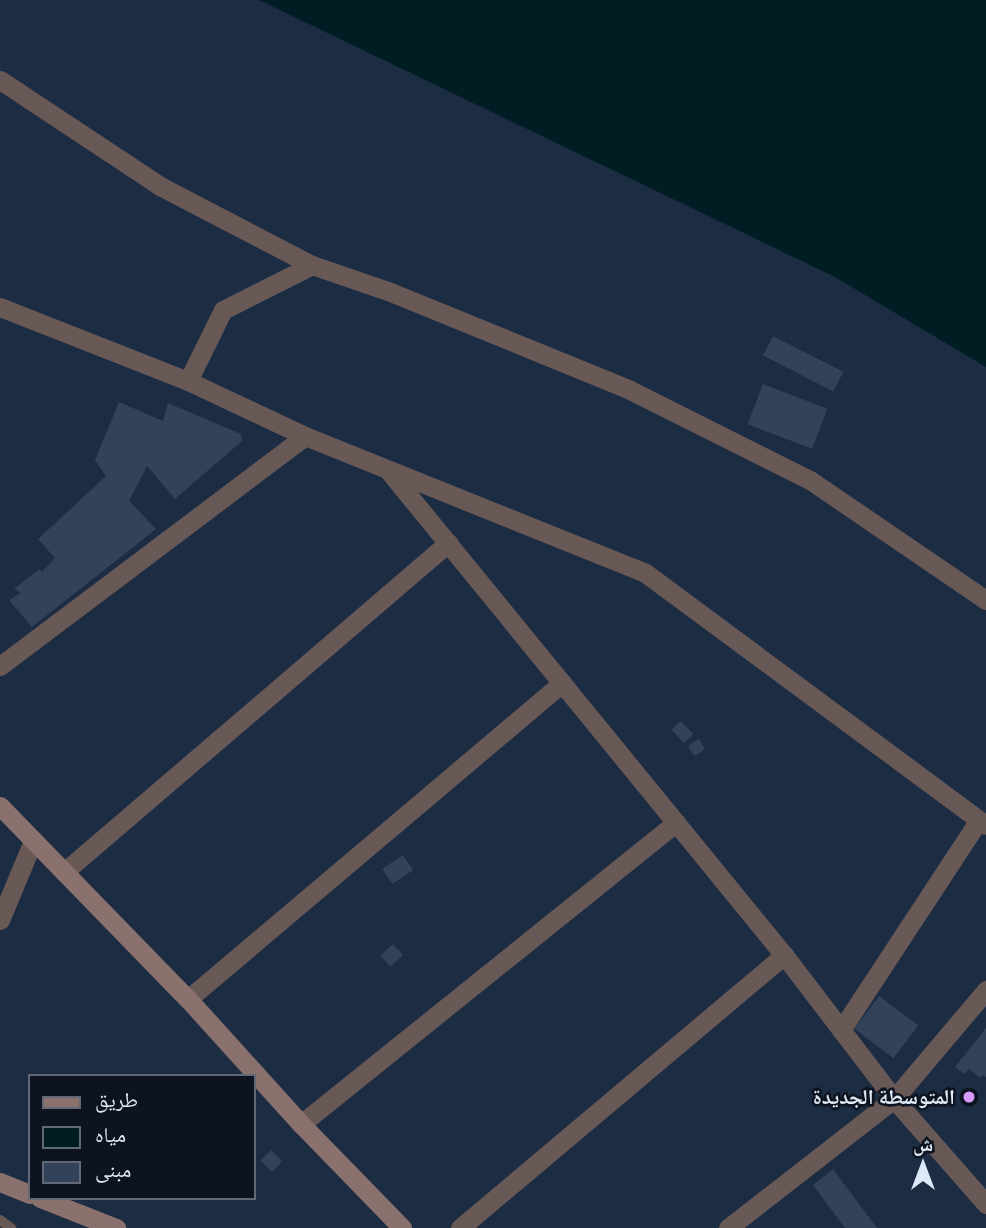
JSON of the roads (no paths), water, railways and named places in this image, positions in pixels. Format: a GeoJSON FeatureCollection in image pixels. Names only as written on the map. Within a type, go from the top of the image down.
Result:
{"type":"FeatureCollection","features":[{"type":"Feature","properties":{"kind":"main road"},"geometry":{"type":"LineString","coordinates":[[0,806],[188,999],[256,1074]]}},
{"type":"Feature","properties":{"kind":"main road"},"geometry":{"type":"LineString","coordinates":[[256,1074],[402,1228]]}},
{"type":"Feature","properties":{"kind":"main road"},"geometry":{"type":"LineString","coordinates":[[0,1182],[28,1193]]}},
{"type":"Feature","properties":{"kind":"main road"},"geometry":{"type":"LineString","coordinates":[[45,1200],[115,1228]]}},
{"type":"Feature","properties":{"kind":"street"},"geometry":{"type":"LineString","coordinates":[[0,80],[160,186],[312,265],[388,291],[630,390],[798,474],[986,600]]}},
{"type":"Feature","properties":{"kind":"street"},"geometry":{"type":"LineString","coordinates":[[188,381],[223,310],[312,265]]}},
{"type":"Feature","properties":{"kind":"street"},"geometry":{"type":"LineString","coordinates":[[0,307],[188,381],[306,436],[644,572],[983,822],[841,1030]]}},
{"type":"Feature","properties":{"kind":"street"},"geometry":{"type":"LineString","coordinates":[[0,666],[306,436]]}},
{"type":"Feature","properties":{"kind":"street"},"geometry":{"type":"LineString","coordinates":[[386,467],[784,955],[894,1100],[986,1204]]}},
{"type":"Feature","properties":{"kind":"street"},"geometry":{"type":"LineString","coordinates":[[64,872],[448,543]]}},
{"type":"Feature","properties":{"kind":"street"},"geometry":{"type":"LineString","coordinates":[[188,999],[562,683]]}},
{"type":"Feature","properties":{"kind":"street"},"geometry":{"type":"LineString","coordinates":[[301,1124],[676,823]]}},
{"type":"Feature","properties":{"kind":"street"},"geometry":{"type":"LineString","coordinates":[[0,920],[33,841]]}},
{"type":"Feature","properties":{"kind":"street"},"geometry":{"type":"LineString","coordinates":[[460,1228],[784,955]]}},
{"type":"Feature","properties":{"kind":"street"},"geometry":{"type":"LineString","coordinates":[[728,1228],[894,1100],[986,990]]}},
{"type":"Feature","properties":{"kind":"lane"},"geometry":{"type":"LineString","coordinates":[[0,1220],[11,1228]]}},
{"type":"Feature","properties":{"kind":"water"},"geometry":{"type":"Polygon","coordinates":[[[259,0],[986,0],[986,367],[835,277],[259,0]]]}},
{"type":"Feature","properties":{"kind":"place","name":"المتوسطة الجديدة"},"geometry":{"type":"Point","coordinates":[969,1097]}}]}
